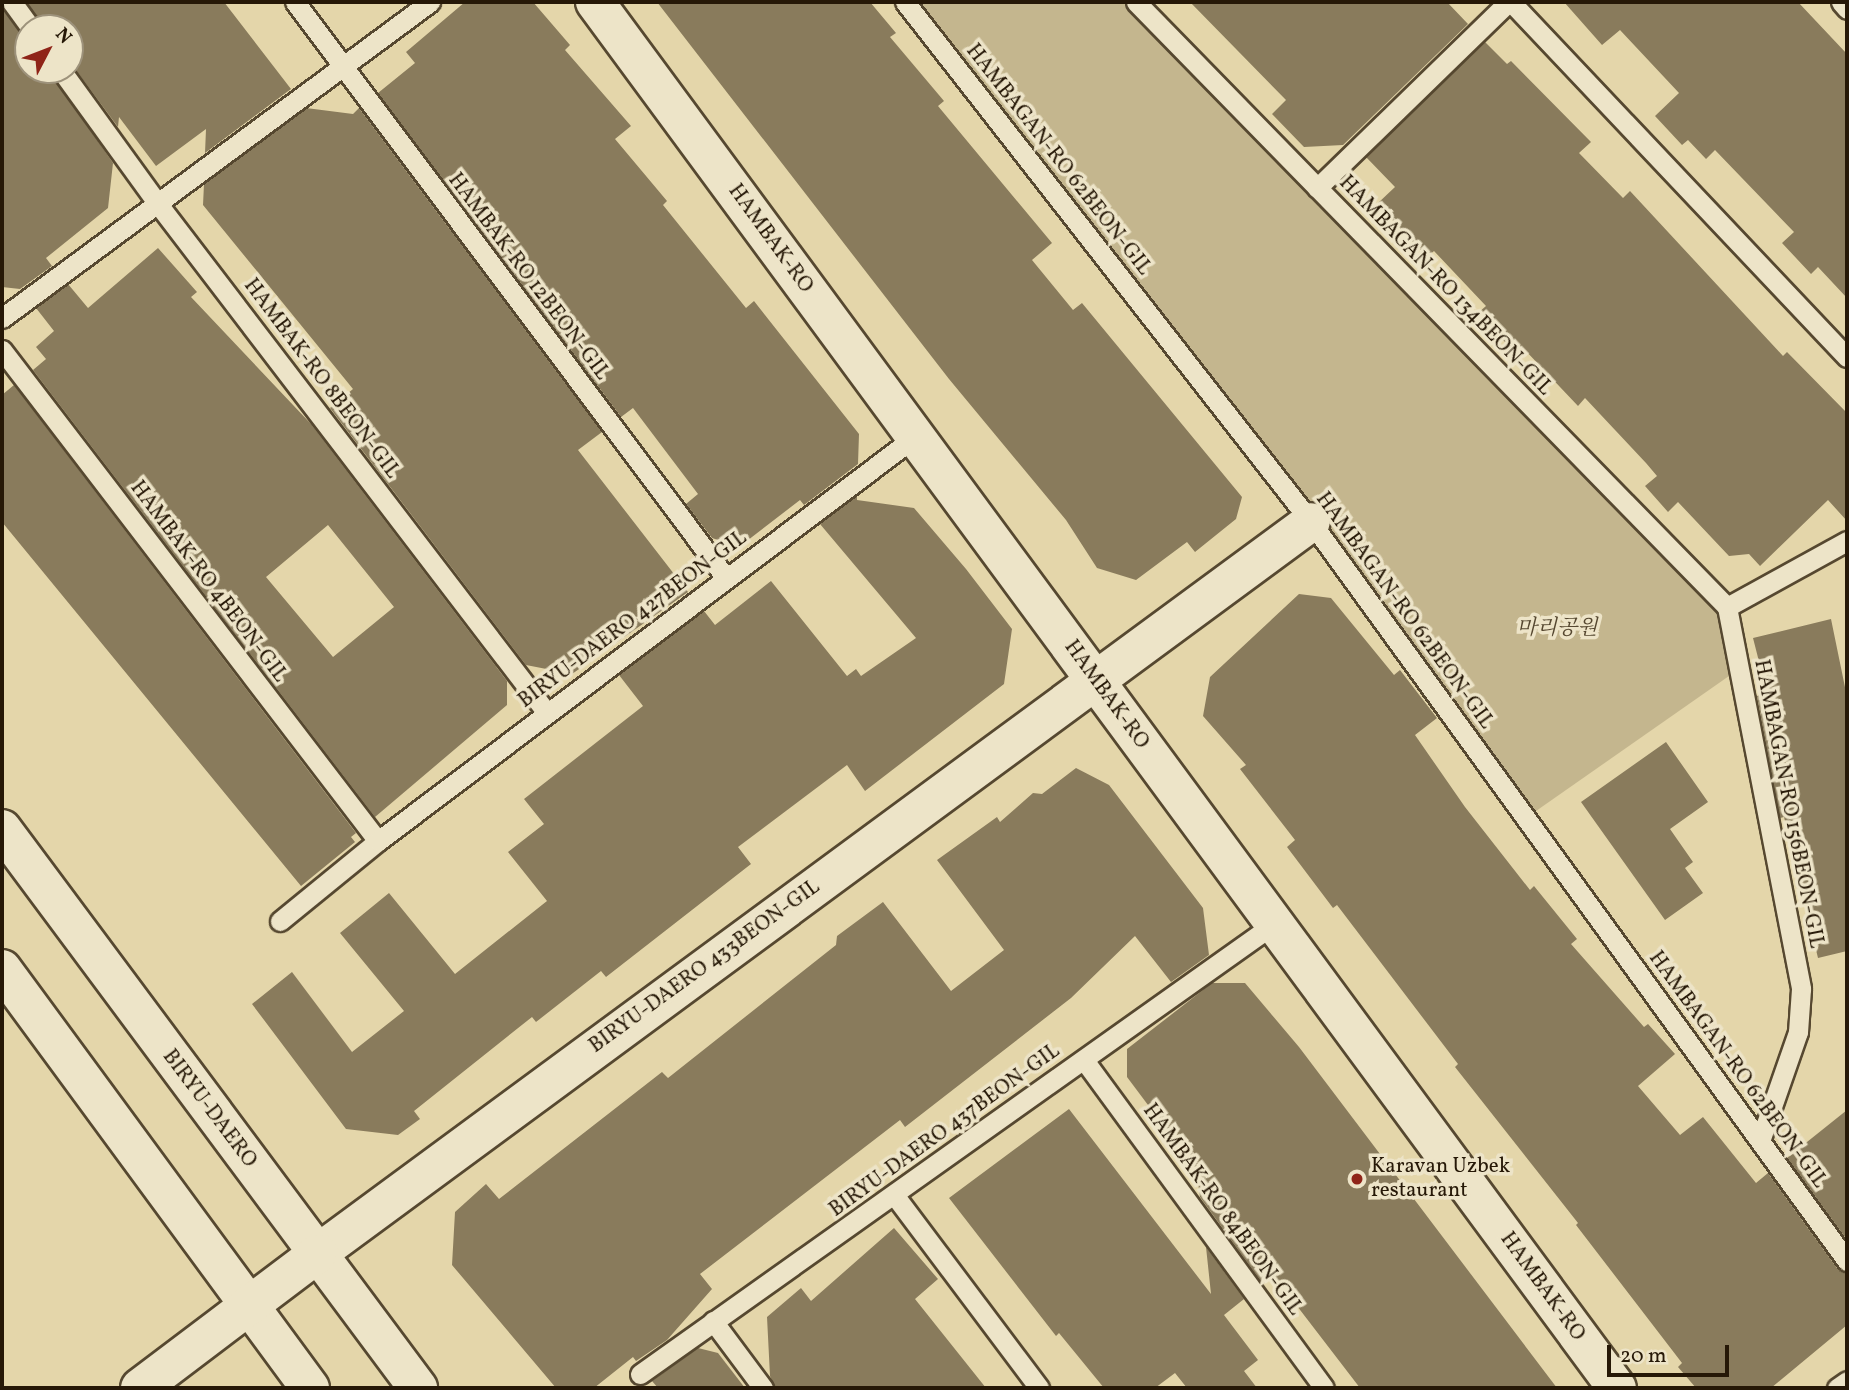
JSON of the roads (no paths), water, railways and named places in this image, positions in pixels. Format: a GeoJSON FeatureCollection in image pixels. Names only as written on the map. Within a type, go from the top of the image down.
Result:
{"type":"FeatureCollection","features":[{"type":"Feature","properties":{"kind":"street","name":"HAMBAK-RO"},"geometry":{"type":"LineString","coordinates":[[595,2],[1617,1388]]}},
{"type":"Feature","properties":{"kind":"street","name":"BIRYU-DAERO 433BEON-GIL"},"geometry":{"type":"LineString","coordinates":[[141,1388],[247,1305],[1311,522]]}},
{"type":"Feature","properties":{"kind":"street","name":"BIRYU-DAERO"},"geometry":{"type":"LineString","coordinates":[[2,829],[418,1388]]}},
{"type":"Feature","properties":{"kind":"street"},"geometry":{"type":"LineString","coordinates":[[2,969],[310,1388]]}},
{"type":"Feature","properties":{"kind":"lane","name":"HAMBAK-RO 12BEON-GIL"},"geometry":{"type":"LineString","coordinates":[[295,2],[726,578]]}},
{"type":"Feature","properties":{"kind":"lane"},"geometry":{"type":"LineString","coordinates":[[2,318],[430,2]]}},
{"type":"Feature","properties":{"kind":"lane","name":"HAMBAGAN-RO 62BEON-GIL"},"geometry":{"type":"LineString","coordinates":[[905,2],[1311,522],[1847,1261]]}},
{"type":"Feature","properties":{"kind":"lane"},"geometry":{"type":"LineString","coordinates":[[1136,2],[1317,188]]}},
{"type":"Feature","properties":{"kind":"lane","name":"HAMBAGAN-RO 134BEON-GIL"},"geometry":{"type":"LineString","coordinates":[[1727,607],[1317,188],[1509,2],[1847,357]]}},
{"type":"Feature","properties":{"kind":"lane"},"geometry":{"type":"LineString","coordinates":[[1841,2],[1847,9]]}},
{"type":"Feature","properties":{"kind":"lane","name":"HAMBAK-RO 8BEON-GIL"},"geometry":{"type":"LineString","coordinates":[[71,84],[158,204],[547,712]]}},
{"type":"Feature","properties":{"kind":"lane","name":"HAMBAK-RO 4BEON-GIL"},"geometry":{"type":"LineString","coordinates":[[2,350],[379,841]]}},
{"type":"Feature","properties":{"kind":"lane","name":"BIRYU-DAERO 427BEON-GIL"},"geometry":{"type":"LineString","coordinates":[[280,921],[547,712],[916,436]]}},
{"type":"Feature","properties":{"kind":"lane"},"geometry":{"type":"LineString","coordinates":[[1727,607],[1847,541]]}},
{"type":"Feature","properties":{"kind":"lane","name":"HAMBAGAN-RO 156BEON-GIL"},"geometry":{"type":"LineString","coordinates":[[1727,607],[1801,989],[1798,1032],[1760,1141]]}},
{"type":"Feature","properties":{"kind":"lane","name":"BIRYU-DAERO 437BEON-GIL"},"geometry":{"type":"LineString","coordinates":[[640,1374],[895,1196],[1274,924]]}},
{"type":"Feature","properties":{"kind":"lane","name":"HAMBAK-RO 84BEON-GIL"},"geometry":{"type":"LineString","coordinates":[[1084,1060],[1324,1388]]}},
{"type":"Feature","properties":{"kind":"lane"},"geometry":{"type":"LineString","coordinates":[[895,1196],[1040,1388]]}},
{"type":"Feature","properties":{"kind":"lane"},"geometry":{"type":"LineString","coordinates":[[713,1321],[763,1388]]}},
{"type":"Feature","properties":{"kind":"lane"},"geometry":{"type":"LineString","coordinates":[[1837,1388],[1847,1381]]}},
{"type":"Feature","properties":{"kind":"place","name":"Karavan Uzbek restaurant"},"geometry":{"type":"Point","coordinates":[1357,1179]}},
{"type":"Feature","properties":{"kind":"park label","name":"마리공원"},"geometry":{"type":"Point","coordinates":[1557,629]}}]}
